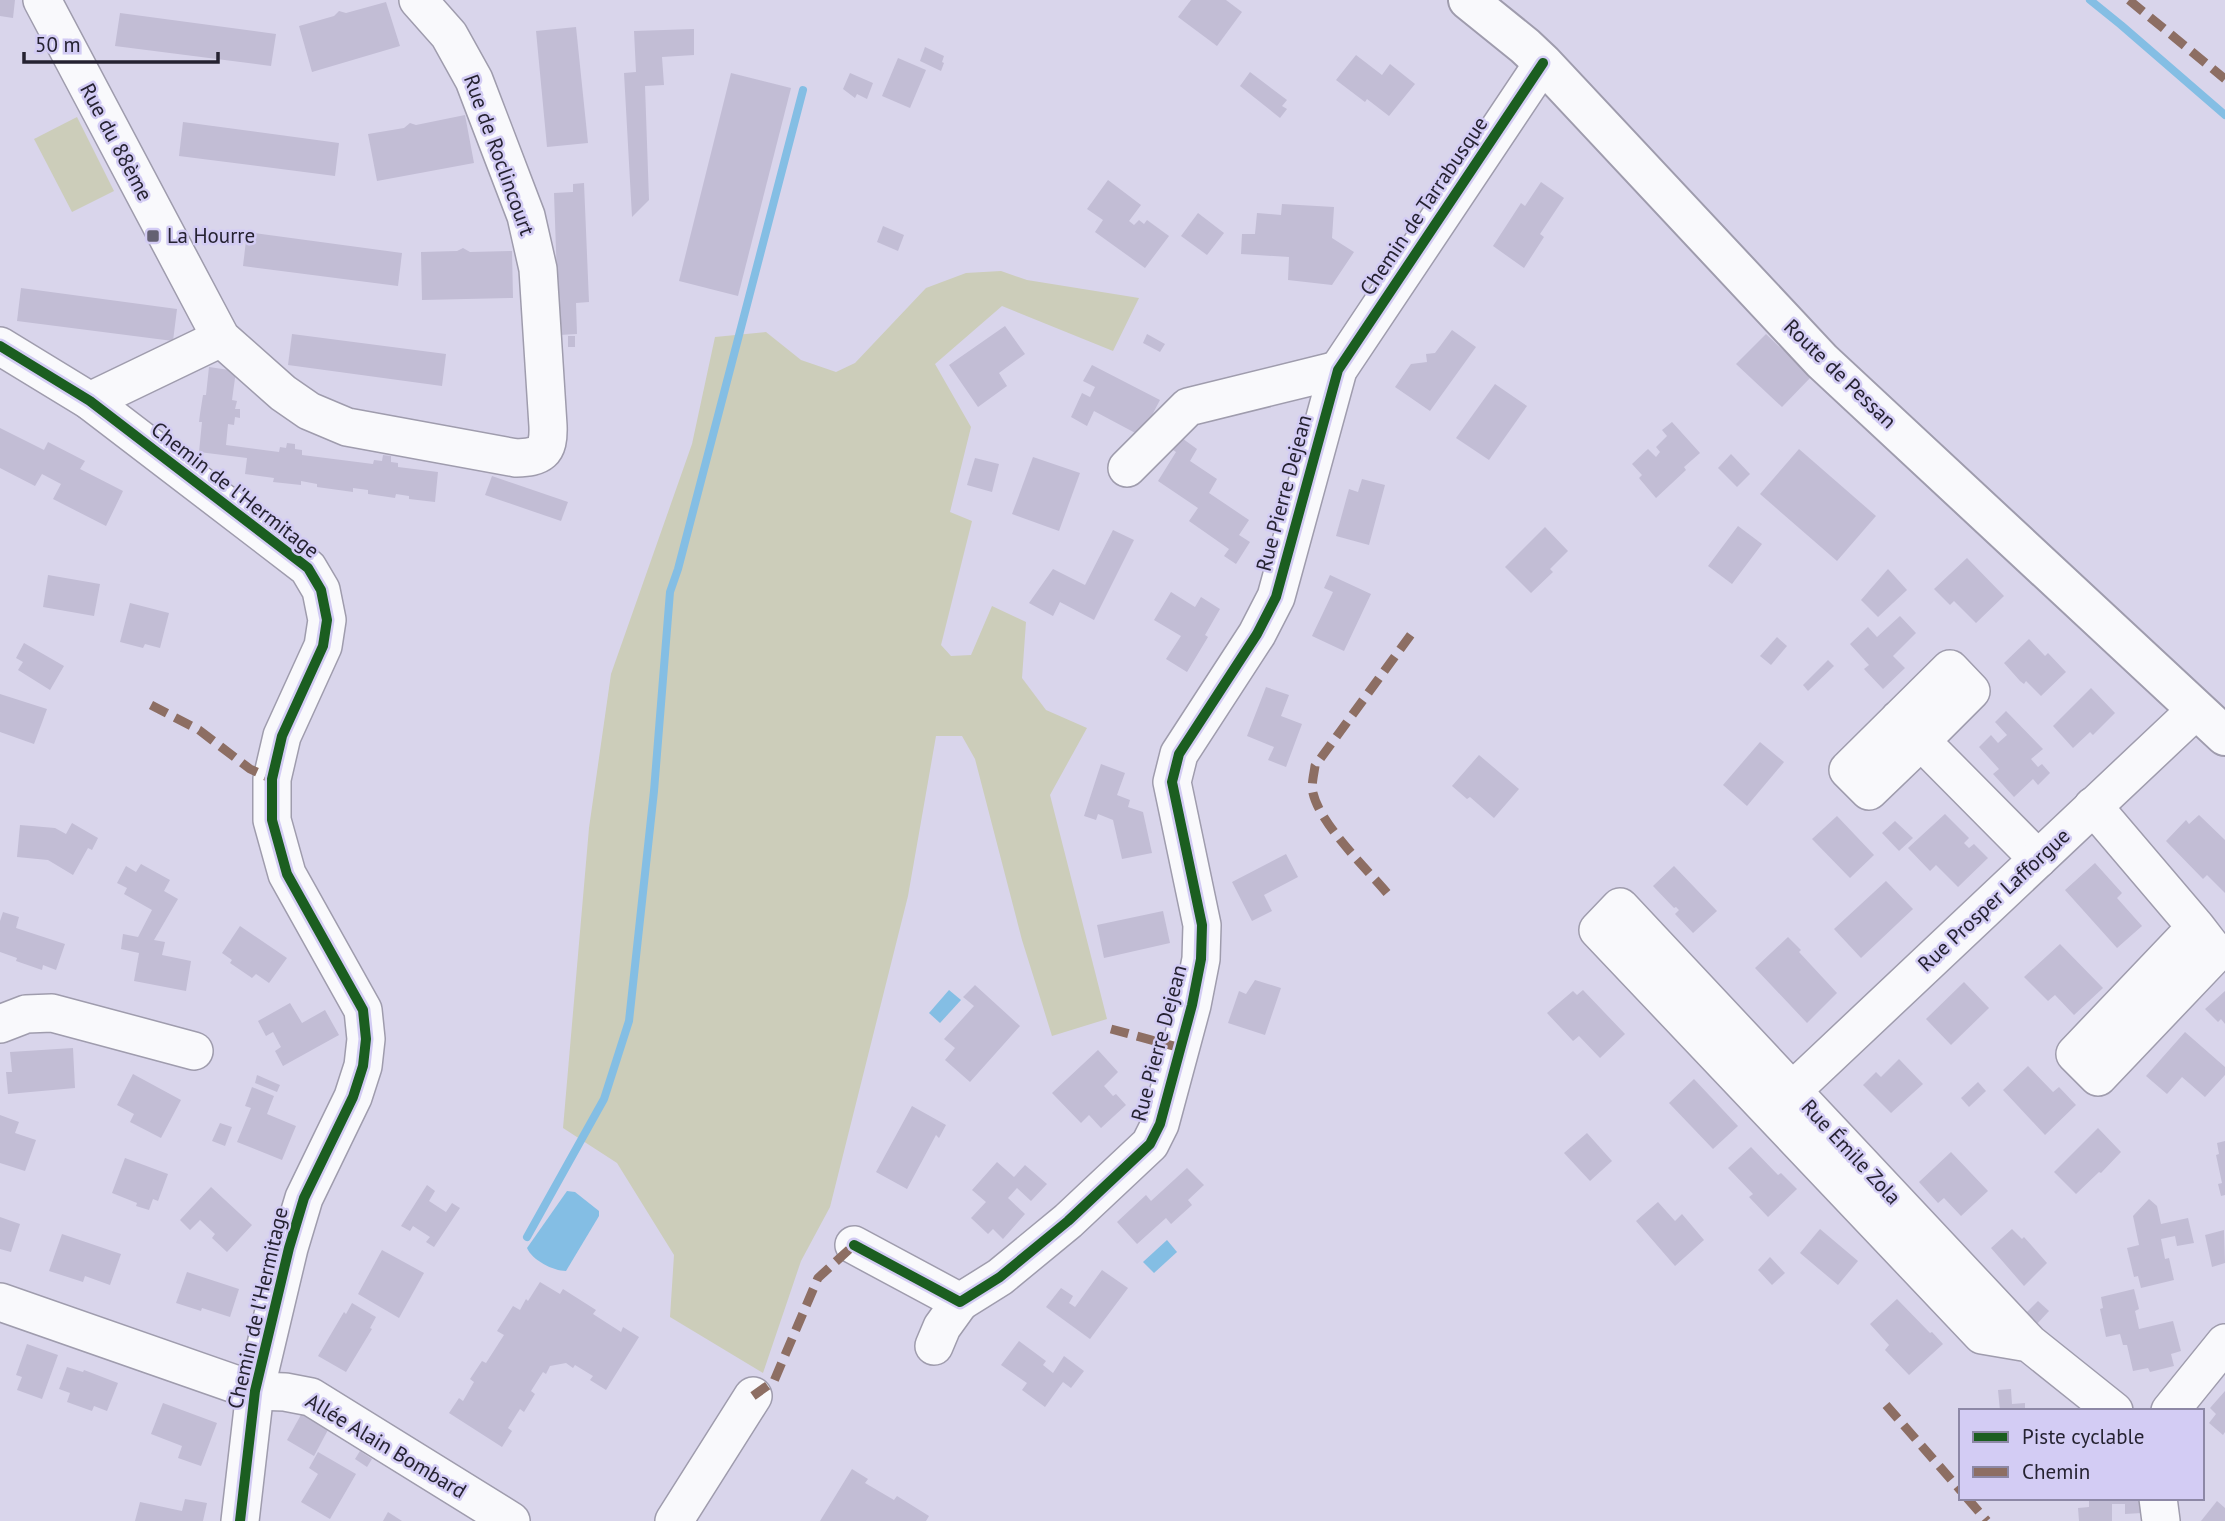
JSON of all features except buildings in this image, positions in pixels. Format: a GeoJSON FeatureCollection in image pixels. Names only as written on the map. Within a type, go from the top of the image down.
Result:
{"type":"FeatureCollection","features":[{"type":"Feature","properties":{"kind":"main road","name":"Route de Pessan"},"geometry":{"type":"LineString","coordinates":[[1468,0],[1543,63],[1822,360],[2225,736]]}},
{"type":"Feature","properties":{"kind":"street","name":"Rue du 88ème"},"geometry":{"type":"LineString","coordinates":[[42,0],[220,338],[309,411],[347,427],[516,458],[535,457],[544,450]]}},
{"type":"Feature","properties":{"kind":"street","name":"Rue de Roclincourt"},"geometry":{"type":"LineString","coordinates":[[418,0],[449,35],[474,80],[526,216],[538,269],[548,434],[544,450]]}},
{"type":"Feature","properties":{"kind":"street","name":"Chemin de Tarrabusque"},"geometry":{"type":"LineString","coordinates":[[1338,370],[1543,63]]}},
{"type":"Feature","properties":{"kind":"street"},"geometry":{"type":"LineString","coordinates":[[90,401],[220,338]]}},
{"type":"Feature","properties":{"kind":"street","name":"Chemin de l'Hermitage"},"geometry":{"type":"LineString","coordinates":[[0,346],[90,401],[308,568],[321,590],[327,620],[323,646],[282,736],[272,779],[272,820],[287,874],[363,1010],[366,1040],[363,1066],[353,1097],[304,1198],[289,1248],[255,1391],[240,1521]]}},
{"type":"Feature","properties":{"kind":"street"},"geometry":{"type":"LineString","coordinates":[[1127,468],[1188,407],[1338,370]]}},
{"type":"Feature","properties":{"kind":"street","name":"Rue Pierre Dejean"},"geometry":{"type":"LineString","coordinates":[[934,1346],[942,1326],[960,1302],[1000,1277],[1068,1221],[1150,1144],[1160,1124],[1202,959],[1202,925],[1172,782],[1174,766],[1179,754],[1257,634],[1276,597],[1338,370]]}},
{"type":"Feature","properties":{"kind":"street","name":"Rue Prosper Lafforgue"},"geometry":{"type":"LineString","coordinates":[[1793,1090],[2196,710]]}},
{"type":"Feature","properties":{"kind":"street"},"geometry":{"type":"LineString","coordinates":[[1910,730],[2038,859]]}},
{"type":"Feature","properties":{"kind":"street"},"geometry":{"type":"LineString","coordinates":[[2094,806],[2196,928]]}},
{"type":"Feature","properties":{"kind":"street","name":"Rue Émile Zola"},"geometry":{"type":"LineString","coordinates":[[2029,1343],[1982,1335],[1598,930],[1620,906],[2029,1343],[2112,1409]]}},
{"type":"Feature","properties":{"kind":"street"},"geometry":{"type":"LineString","coordinates":[[0,1024],[26,1014],[52,1013],[194,1051]]}},
{"type":"Feature","properties":{"kind":"street"},"geometry":{"type":"LineString","coordinates":[[854,1245],[960,1302]]}},
{"type":"Feature","properties":{"kind":"street","name":"Allée Alain Bombard"},"geometry":{"type":"LineString","coordinates":[[0,1302],[255,1391],[285,1392],[311,1397],[511,1521]]}},
{"type":"Feature","properties":{"kind":"street"},"geometry":{"type":"LineString","coordinates":[[2172,1409],[2225,1343]]}},
{"type":"Feature","properties":{"kind":"street"},"geometry":{"type":"LineString","coordinates":[[674,1521],[753,1396]]}},
{"type":"Feature","properties":{"kind":"street"},"geometry":{"type":"LineString","coordinates":[[2158,1500],[2161,1521]]}},
{"type":"Feature","properties":{"kind":"green space"},"geometry":{"type":"Polygon","coordinates":[[[77,117],[114,191],[72,212],[34,139],[77,117]]]}},
{"type":"Feature","properties":{"kind":"green space"},"geometry":{"type":"Polygon","coordinates":[[[1001,271],[1027,280],[1139,298],[1113,351],[1002,306],[935,364],[971,427],[950,512],[972,521],[941,645],[951,656],[971,655],[992,606],[1026,622],[1022,678],[1046,710],[1087,728],[1050,795],[1107,1019],[1052,1036],[1022,940],[975,759],[962,736],[936,736],[908,896],[830,1207],[801,1261],[763,1373],[670,1317],[674,1255],[617,1163],[563,1128],[589,828],[611,674],[692,444],[715,337],[766,332],[801,360],[836,372],[855,363],[926,288],[966,273],[1001,271]]]}},
{"type":"Feature","properties":{"kind":"water"},"geometry":{"type":"Polygon","coordinates":[[[949,990],[961,1000],[940,1023],[929,1013],[949,990]]]}},
{"type":"Feature","properties":{"kind":"water"},"geometry":{"type":"Polygon","coordinates":[[[567,1191],[575,1192],[599,1211],[599,1216],[566,1271],[544,1264],[533,1257],[527,1248],[567,1191]]]}},
{"type":"Feature","properties":{"kind":"water"},"geometry":{"type":"Polygon","coordinates":[[[1167,1240],[1177,1252],[1154,1273],[1143,1262],[1167,1240]]]}},
{"type":"Feature","properties":{"kind":"waterway"},"geometry":{"type":"LineString","coordinates":[[2090,0],[2225,115]]}},
{"type":"Feature","properties":{"kind":"waterway"},"geometry":{"type":"LineString","coordinates":[[527,1237],[604,1099],[629,1021],[654,791],[670,592],[803,90]]}},
{"type":"Feature","properties":{"kind":"marked path"},"geometry":{"type":"LineString","coordinates":[[2129,0],[2225,79]]}},
{"type":"Feature","properties":{"kind":"marked path"},"geometry":{"type":"LineString","coordinates":[[1387,893],[1334,832],[1317,805],[1312,783],[1315,766],[1412,633]]}},
{"type":"Feature","properties":{"kind":"marked path"},"geometry":{"type":"LineString","coordinates":[[151,705],[199,730],[250,769],[272,779]]}},
{"type":"Feature","properties":{"kind":"marked path"},"geometry":{"type":"LineString","coordinates":[[1111,1029],[1181,1048]]}},
{"type":"Feature","properties":{"kind":"marked path"},"geometry":{"type":"LineString","coordinates":[[753,1396],[774,1381],[818,1278],[854,1245]]}},
{"type":"Feature","properties":{"kind":"marked path"},"geometry":{"type":"LineString","coordinates":[[1886,1405],[1959,1489]]}},
{"type":"Feature","properties":{"kind":"marked path"},"geometry":{"type":"LineString","coordinates":[[1969,1500],[1987,1521]]}},
{"type":"Feature","properties":{"kind":"cycle path"},"geometry":{"type":"LineString","coordinates":[[854,1245],[960,1302],[1000,1277],[1068,1221],[1150,1144],[1160,1124],[1192,1005],[1201,959],[1202,925],[1172,782],[1179,754],[1257,634],[1276,597],[1338,370],[1543,63]]}},
{"type":"Feature","properties":{"kind":"cycle path"},"geometry":{"type":"LineString","coordinates":[[0,346],[90,401],[308,568],[321,590],[327,620],[323,646],[282,736],[272,779],[272,820],[287,874],[363,1010],[366,1039],[363,1066],[353,1097],[304,1198],[289,1248],[255,1391],[240,1521]]}},
{"type":"Feature","properties":{"kind":"place","name":"La Hourre"},"geometry":{"type":"Point","coordinates":[153,236]}}]}
